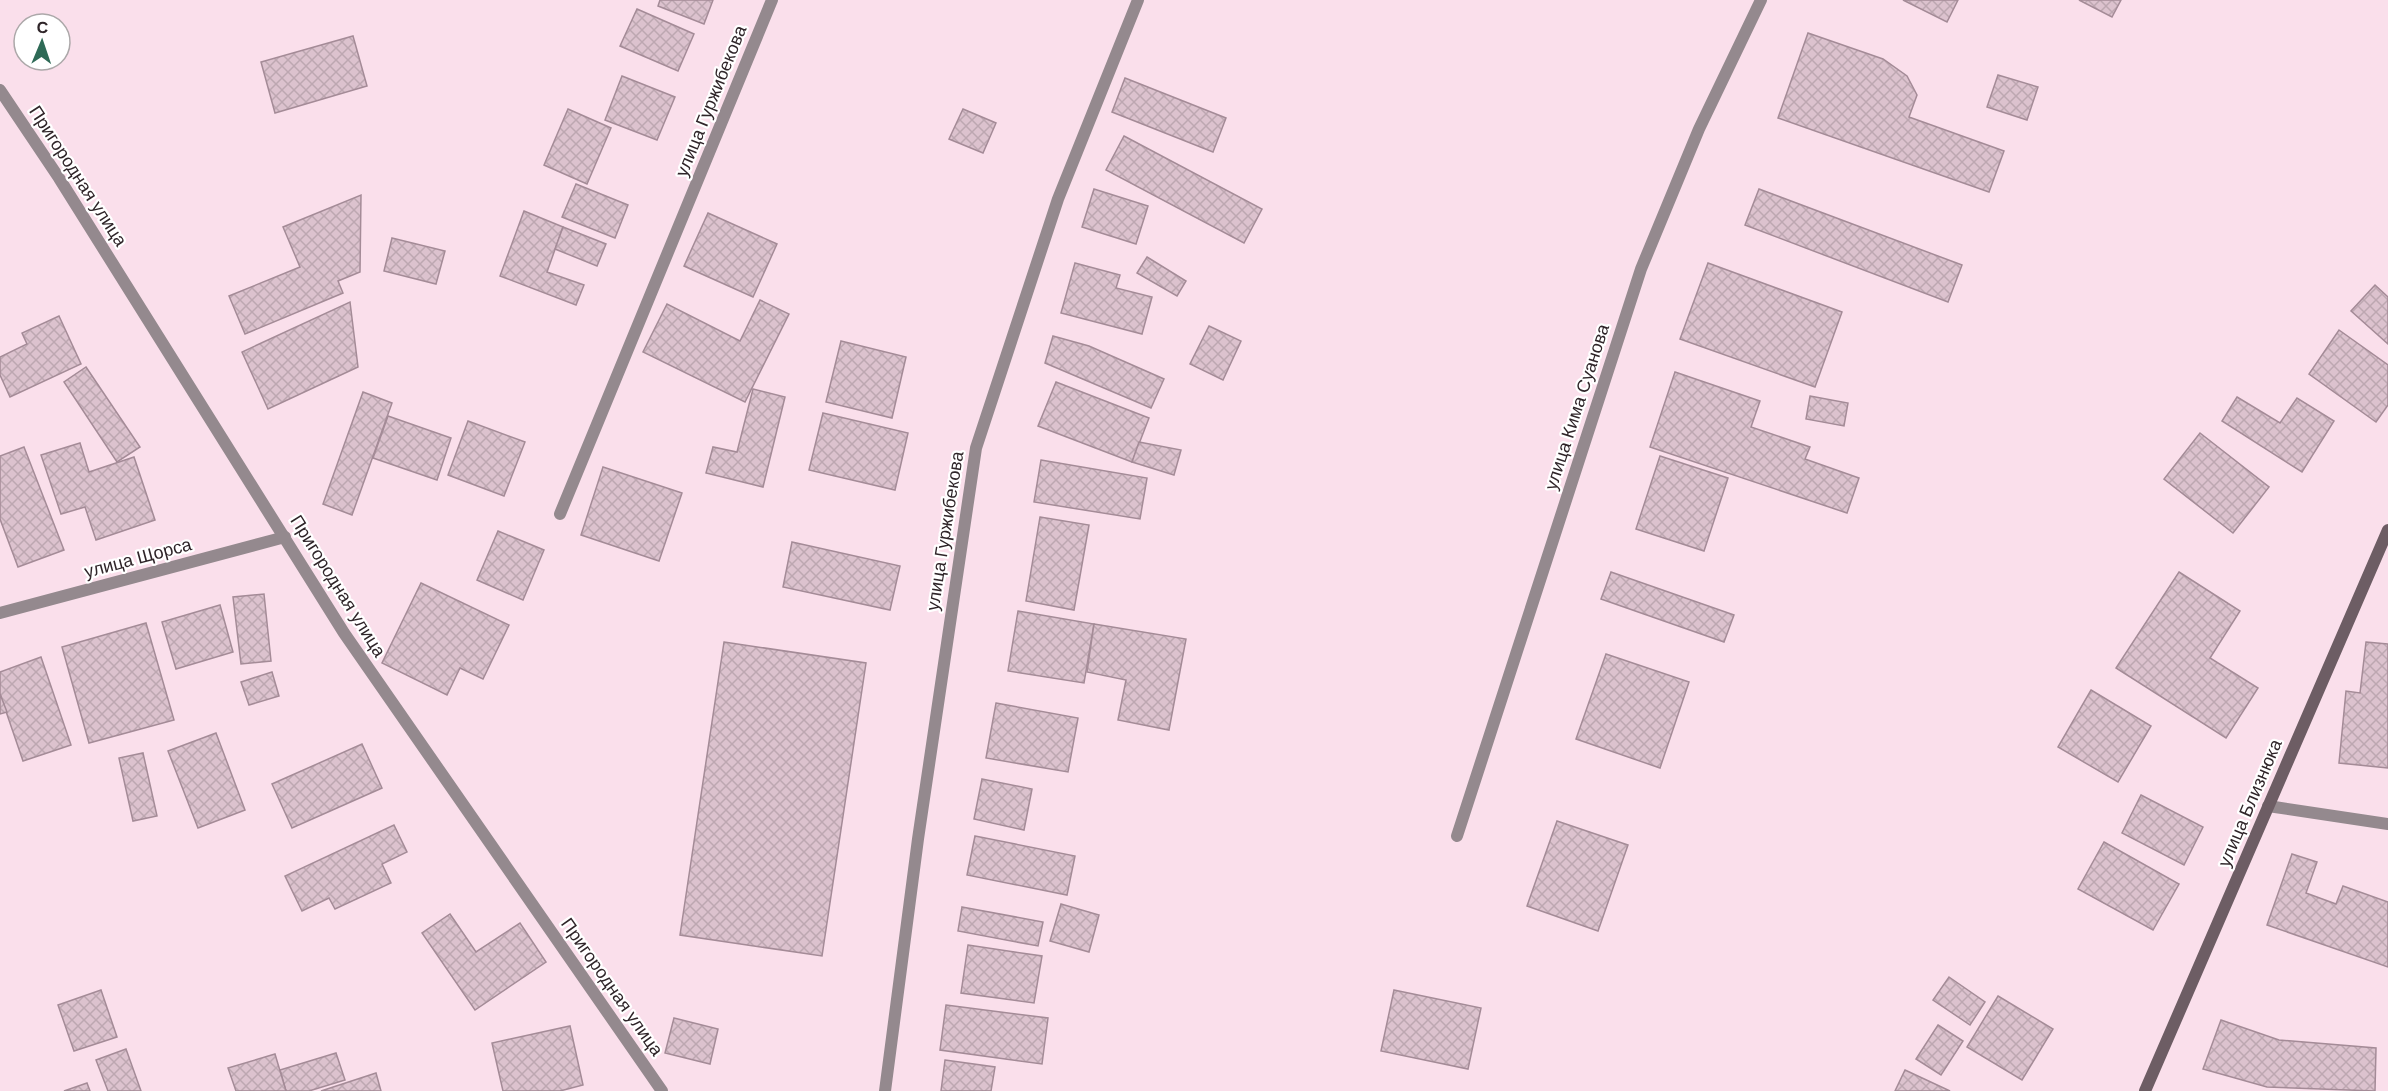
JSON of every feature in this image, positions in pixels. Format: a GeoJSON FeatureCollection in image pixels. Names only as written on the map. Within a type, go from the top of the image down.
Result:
{"type":"FeatureCollection","features":[{"type":"Feature","properties":{"kind":"street","name":"улица Гуржибекова"},"geometry":{"type":"LineString","coordinates":[[560,514],[772,0]]}},
{"type":"Feature","properties":{"kind":"street","name":"улица Гуржибекова"},"geometry":{"type":"LineString","coordinates":[[885,1091],[918,839],[976,447],[1058,199],[1138,0]]}},
{"type":"Feature","properties":{"kind":"street","name":"улица Кима Суанова"},"geometry":{"type":"LineString","coordinates":[[1457,836],[1641,269],[1699,129],[1761,0]]}},
{"type":"Feature","properties":{"kind":"street","name":"Пригородная улица"},"geometry":{"type":"LineString","coordinates":[[0,90],[59,178],[345,633],[662,1091]]}},
{"type":"Feature","properties":{"kind":"street","name":"улица Близнюка"},"geometry":{"type":"LineString","coordinates":[[2145,1091],[2388,530]]}},
{"type":"Feature","properties":{"kind":"street","name":"улица Щорса"},"geometry":{"type":"LineString","coordinates":[[0,614],[285,537]]}},
{"type":"Feature","properties":{"kind":"street"},"geometry":{"type":"LineString","coordinates":[[2268,806],[2388,824]]}},
{"type":"Feature","properties":{"kind":"building"},"geometry":{"type":"Polygon","coordinates":[[[660,0],[713,0],[704,24],[658,6],[660,0]]]}},
{"type":"Feature","properties":{"kind":"building"},"geometry":{"type":"Polygon","coordinates":[[[1903,0],[1958,0],[1947,22],[1903,0]]]}},
{"type":"Feature","properties":{"kind":"building"},"geometry":{"type":"Polygon","coordinates":[[[2079,0],[2121,0],[2112,17],[2079,0]]]}},
{"type":"Feature","properties":{"kind":"building"},"geometry":{"type":"Polygon","coordinates":[[[637,9],[694,34],[678,71],[620,46],[637,9]]]}},
{"type":"Feature","properties":{"kind":"building"},"geometry":{"type":"Polygon","coordinates":[[[1808,33],[1883,59],[1907,76],[1917,95],[1909,117],[2004,151],[1989,192],[1778,118],[1808,33]]]}},
{"type":"Feature","properties":{"kind":"building"},"geometry":{"type":"Polygon","coordinates":[[[353,36],[367,86],[275,113],[261,62],[353,36]]]}},
{"type":"Feature","properties":{"kind":"building"},"geometry":{"type":"Polygon","coordinates":[[[1998,75],[2038,87],[2027,120],[1987,107],[1998,75]]]}},
{"type":"Feature","properties":{"kind":"building"},"geometry":{"type":"Polygon","coordinates":[[[622,76],[675,97],[657,140],[605,120],[622,76]]]}},
{"type":"Feature","properties":{"kind":"building"},"geometry":{"type":"Polygon","coordinates":[[[1125,78],[1226,118],[1213,152],[1112,112],[1125,78]]]}},
{"type":"Feature","properties":{"kind":"building"},"geometry":{"type":"Polygon","coordinates":[[[568,109],[611,128],[587,184],[544,165],[568,109]]]}},
{"type":"Feature","properties":{"kind":"building"},"geometry":{"type":"Polygon","coordinates":[[[963,109],[996,123],[983,153],[949,139],[963,109]]]}},
{"type":"Feature","properties":{"kind":"building"},"geometry":{"type":"Polygon","coordinates":[[[1124,136],[1262,209],[1244,243],[1106,170],[1124,136]]]}},
{"type":"Feature","properties":{"kind":"building"},"geometry":{"type":"Polygon","coordinates":[[[576,184],[628,205],[615,238],[562,217],[576,184]]]}},
{"type":"Feature","properties":{"kind":"building"},"geometry":{"type":"Polygon","coordinates":[[[1094,189],[1148,206],[1136,244],[1082,227],[1094,189]]]}},
{"type":"Feature","properties":{"kind":"building"},"geometry":{"type":"Polygon","coordinates":[[[1759,189],[1962,265],[1948,302],[1745,225],[1759,189]]]}},
{"type":"Feature","properties":{"kind":"building"},"geometry":{"type":"Polygon","coordinates":[[[361,195],[360,272],[338,281],[343,293],[245,334],[229,296],[300,267],[283,227],[361,195]]]}},
{"type":"Feature","properties":{"kind":"building"},"geometry":{"type":"Polygon","coordinates":[[[524,211],[563,227],[547,272],[584,285],[576,305],[500,276],[524,211]]]}},
{"type":"Feature","properties":{"kind":"building"},"geometry":{"type":"Polygon","coordinates":[[[708,213],[777,244],[753,297],[684,266],[708,213]]]}},
{"type":"Feature","properties":{"kind":"building"},"geometry":{"type":"Polygon","coordinates":[[[563,227],[606,244],[597,266],[555,249],[563,227]]]}},
{"type":"Feature","properties":{"kind":"building"},"geometry":{"type":"Polygon","coordinates":[[[392,238],[445,251],[436,284],[384,271],[392,238]]]}},
{"type":"Feature","properties":{"kind":"building"},"geometry":{"type":"Polygon","coordinates":[[[1147,257],[1186,281],[1177,296],[1137,273],[1147,257]]]}},
{"type":"Feature","properties":{"kind":"building"},"geometry":{"type":"Polygon","coordinates":[[[1075,263],[1120,275],[1116,288],[1152,297],[1142,334],[1061,313],[1075,263]]]}},
{"type":"Feature","properties":{"kind":"building"},"geometry":{"type":"Polygon","coordinates":[[[1708,263],[1842,312],[1815,387],[1680,339],[1708,263]]]}},
{"type":"Feature","properties":{"kind":"building"},"geometry":{"type":"Polygon","coordinates":[[[2375,285],[2388,297],[2388,344],[2351,311],[2375,285]]]}},
{"type":"Feature","properties":{"kind":"building"},"geometry":{"type":"Polygon","coordinates":[[[760,300],[789,314],[745,402],[643,352],[667,304],[740,341],[760,300]]]}},
{"type":"Feature","properties":{"kind":"building"},"geometry":{"type":"Polygon","coordinates":[[[350,302],[358,367],[268,409],[242,352],[350,302]]]}},
{"type":"Feature","properties":{"kind":"building"},"geometry":{"type":"Polygon","coordinates":[[[59,316],[81,364],[10,397],[0,375],[0,357],[27,344],[22,333],[59,316]]]}},
{"type":"Feature","properties":{"kind":"building"},"geometry":{"type":"Polygon","coordinates":[[[1209,326],[1241,341],[1223,380],[1190,364],[1209,326]]]}},
{"type":"Feature","properties":{"kind":"building"},"geometry":{"type":"Polygon","coordinates":[[[2339,330],[2388,365],[2388,405],[2376,422],[2309,374],[2339,330]]]}},
{"type":"Feature","properties":{"kind":"building"},"geometry":{"type":"Polygon","coordinates":[[[1053,336],[1089,346],[1164,379],[1151,408],[1045,363],[1053,336]]]}},
{"type":"Feature","properties":{"kind":"building"},"geometry":{"type":"Polygon","coordinates":[[[841,341],[906,357],[892,418],[826,402],[841,341]]]}},
{"type":"Feature","properties":{"kind":"building"},"geometry":{"type":"Polygon","coordinates":[[[86,367],[140,447],[117,462],[64,382],[86,367]]]}},
{"type":"Feature","properties":{"kind":"building"},"geometry":{"type":"Polygon","coordinates":[[[1675,372],[1760,401],[1751,427],[1810,447],[1805,459],[1859,478],[1847,513],[1650,447],[1675,372]]]}},
{"type":"Feature","properties":{"kind":"building"},"geometry":{"type":"Polygon","coordinates":[[[1056,382],[1149,418],[1132,462],[1038,426],[1056,382]]]}},
{"type":"Feature","properties":{"kind":"building"},"geometry":{"type":"Polygon","coordinates":[[[753,389],[785,397],[763,487],[706,473],[713,447],[737,452],[753,389]]]}},
{"type":"Feature","properties":{"kind":"building"},"geometry":{"type":"Polygon","coordinates":[[[363,392],[392,403],[352,515],[323,504],[363,392]]]}},
{"type":"Feature","properties":{"kind":"building"},"geometry":{"type":"Polygon","coordinates":[[[1810,396],[1848,403],[1844,426],[1806,419],[1810,396]]]}},
{"type":"Feature","properties":{"kind":"building"},"geometry":{"type":"Polygon","coordinates":[[[2237,397],[2280,423],[2297,398],[2334,421],[2302,472],[2222,421],[2237,397]]]}},
{"type":"Feature","properties":{"kind":"building"},"geometry":{"type":"Polygon","coordinates":[[[823,413],[908,433],[895,490],[809,470],[823,413]]]}},
{"type":"Feature","properties":{"kind":"building"},"geometry":{"type":"Polygon","coordinates":[[[388,416],[451,438],[437,480],[373,458],[388,416]]]}},
{"type":"Feature","properties":{"kind":"building"},"geometry":{"type":"Polygon","coordinates":[[[468,421],[525,442],[504,496],[448,475],[468,421]]]}},
{"type":"Feature","properties":{"kind":"building"},"geometry":{"type":"Polygon","coordinates":[[[2200,433],[2269,487],[2233,533],[2164,479],[2200,433]]]}},
{"type":"Feature","properties":{"kind":"building"},"geometry":{"type":"Polygon","coordinates":[[[1139,442],[1181,450],[1174,475],[1132,462],[1139,442]]]}},
{"type":"Feature","properties":{"kind":"building"},"geometry":{"type":"Polygon","coordinates":[[[80,443],[89,472],[134,457],[155,520],[96,540],[85,507],[61,514],[41,455],[80,443]]]}},
{"type":"Feature","properties":{"kind":"building"},"geometry":{"type":"Polygon","coordinates":[[[24,447],[64,550],[18,567],[0,519],[0,456],[24,447]]]}},
{"type":"Feature","properties":{"kind":"building"},"geometry":{"type":"Polygon","coordinates":[[[1660,456],[1728,478],[1704,551],[1636,529],[1660,456]]]}},
{"type":"Feature","properties":{"kind":"building"},"geometry":{"type":"Polygon","coordinates":[[[1041,460],[1147,478],[1140,519],[1034,502],[1041,460]]]}},
{"type":"Feature","properties":{"kind":"building"},"geometry":{"type":"Polygon","coordinates":[[[603,467],[682,493],[659,561],[581,535],[603,467]]]}},
{"type":"Feature","properties":{"kind":"building"},"geometry":{"type":"Polygon","coordinates":[[[1040,517],[1089,525],[1074,610],[1026,601],[1040,517]]]}},
{"type":"Feature","properties":{"kind":"building"},"geometry":{"type":"Polygon","coordinates":[[[498,531],[544,550],[523,600],[477,580],[498,531]]]}},
{"type":"Feature","properties":{"kind":"building"},"geometry":{"type":"Polygon","coordinates":[[[792,542],[900,566],[890,610],[783,587],[792,542]]]}},
{"type":"Feature","properties":{"kind":"building"},"geometry":{"type":"Polygon","coordinates":[[[1611,572],[1734,615],[1724,642],[1601,599],[1611,572]]]}},
{"type":"Feature","properties":{"kind":"building"},"geometry":{"type":"Polygon","coordinates":[[[2179,572],[2240,611],[2210,658],[2258,688],[2226,738],[2116,668],[2179,572]]]}},
{"type":"Feature","properties":{"kind":"building"},"geometry":{"type":"Polygon","coordinates":[[[421,583],[509,625],[483,679],[460,668],[447,695],[382,663],[421,583]]]}},
{"type":"Feature","properties":{"kind":"building"},"geometry":{"type":"Polygon","coordinates":[[[264,594],[271,661],[241,664],[233,597],[264,594]]]}},
{"type":"Feature","properties":{"kind":"building"},"geometry":{"type":"Polygon","coordinates":[[[220,605],[233,652],[176,669],[162,622],[220,605]]]}},
{"type":"Feature","properties":{"kind":"building"},"geometry":{"type":"Polygon","coordinates":[[[1018,611],[1094,624],[1084,683],[1008,671],[1018,611]]]}},
{"type":"Feature","properties":{"kind":"building"},"geometry":{"type":"Polygon","coordinates":[[[146,623],[174,720],[89,743],[62,647],[146,623]]]}},
{"type":"Feature","properties":{"kind":"building"},"geometry":{"type":"Polygon","coordinates":[[[1094,624],[1186,639],[1169,730],[1118,720],[1126,680],[1087,672],[1094,624]]]}},
{"type":"Feature","properties":{"kind":"building"},"geometry":{"type":"Polygon","coordinates":[[[724,642],[866,663],[822,956],[680,935],[724,642]]]}},
{"type":"Feature","properties":{"kind":"building"},"geometry":{"type":"Polygon","coordinates":[[[2366,642],[2388,644],[2388,768],[2339,763],[2346,691],[2360,693],[2366,642]]]}},
{"type":"Feature","properties":{"kind":"building"},"geometry":{"type":"Polygon","coordinates":[[[1606,654],[1689,682],[1660,768],[1576,739],[1606,654]]]}},
{"type":"Feature","properties":{"kind":"building"},"geometry":{"type":"Polygon","coordinates":[[[41,657],[71,745],[23,761],[0,694],[0,672],[41,657]]]}},
{"type":"Feature","properties":{"kind":"building"},"geometry":{"type":"Polygon","coordinates":[[[272,672],[279,696],[249,705],[241,682],[272,672]]]}},
{"type":"Feature","properties":{"kind":"building"},"geometry":{"type":"Polygon","coordinates":[[[2091,690],[2151,726],[2118,782],[2058,747],[2091,690]]]}},
{"type":"Feature","properties":{"kind":"building"},"geometry":{"type":"Polygon","coordinates":[[[0,694],[7,712],[0,714],[0,694]]]}},
{"type":"Feature","properties":{"kind":"building"},"geometry":{"type":"Polygon","coordinates":[[[996,703],[1078,718],[1068,772],[986,758],[996,703]]]}},
{"type":"Feature","properties":{"kind":"building"},"geometry":{"type":"Polygon","coordinates":[[[216,733],[245,810],[198,828],[168,751],[216,733]]]}},
{"type":"Feature","properties":{"kind":"building"},"geometry":{"type":"Polygon","coordinates":[[[362,744],[382,788],[292,828],[272,784],[362,744]]]}},
{"type":"Feature","properties":{"kind":"building"},"geometry":{"type":"Polygon","coordinates":[[[143,753],[157,816],[133,821],[119,758],[143,753]]]}},
{"type":"Feature","properties":{"kind":"building"},"geometry":{"type":"Polygon","coordinates":[[[982,779],[1032,789],[1024,830],[974,819],[982,779]]]}},
{"type":"Feature","properties":{"kind":"building"},"geometry":{"type":"Polygon","coordinates":[[[2141,795],[2203,827],[2184,865],[2122,833],[2141,795]]]}},
{"type":"Feature","properties":{"kind":"building"},"geometry":{"type":"Polygon","coordinates":[[[1557,821],[1628,845],[1598,931],[1527,906],[1557,821]]]}},
{"type":"Feature","properties":{"kind":"building"},"geometry":{"type":"Polygon","coordinates":[[[394,825],[407,852],[382,864],[391,883],[335,909],[329,898],[302,911],[285,876],[394,825]]]}},
{"type":"Feature","properties":{"kind":"building"},"geometry":{"type":"Polygon","coordinates":[[[975,836],[1075,856],[1067,895],[967,875],[975,836]]]}},
{"type":"Feature","properties":{"kind":"building"},"geometry":{"type":"Polygon","coordinates":[[[2104,842],[2179,884],[2153,930],[2078,889],[2104,842]]]}},
{"type":"Feature","properties":{"kind":"building"},"geometry":{"type":"Polygon","coordinates":[[[2292,854],[2317,862],[2306,893],[2336,904],[2343,886],[2388,902],[2388,967],[2267,925],[2292,854]]]}},
{"type":"Feature","properties":{"kind":"building"},"geometry":{"type":"Polygon","coordinates":[[[1061,904],[1099,915],[1089,952],[1050,941],[1061,904]]]}},
{"type":"Feature","properties":{"kind":"building"},"geometry":{"type":"Polygon","coordinates":[[[962,907],[1043,922],[1038,946],[958,931],[962,907]]]}},
{"type":"Feature","properties":{"kind":"building"},"geometry":{"type":"Polygon","coordinates":[[[450,914],[476,952],[520,923],[546,962],[475,1010],[422,933],[450,914]]]}},
{"type":"Feature","properties":{"kind":"building"},"geometry":{"type":"Polygon","coordinates":[[[968,945],[1042,956],[1034,1003],[961,993],[968,945]]]}},
{"type":"Feature","properties":{"kind":"building"},"geometry":{"type":"Polygon","coordinates":[[[1949,977],[1985,1002],[1970,1025],[1933,1000],[1949,977]]]}},
{"type":"Feature","properties":{"kind":"building"},"geometry":{"type":"Polygon","coordinates":[[[101,990],[117,1037],[74,1051],[58,1005],[101,990]]]}},
{"type":"Feature","properties":{"kind":"building"},"geometry":{"type":"Polygon","coordinates":[[[1394,990],[1481,1008],[1468,1069],[1381,1051],[1394,990]]]}},
{"type":"Feature","properties":{"kind":"building"},"geometry":{"type":"Polygon","coordinates":[[[1998,996],[2053,1029],[2022,1080],[1967,1047],[1998,996]]]}},
{"type":"Feature","properties":{"kind":"building"},"geometry":{"type":"Polygon","coordinates":[[[946,1005],[1048,1018],[1042,1064],[940,1050],[946,1005]]]}},
{"type":"Feature","properties":{"kind":"building"},"geometry":{"type":"Polygon","coordinates":[[[674,1018],[718,1029],[710,1064],[665,1053],[674,1018]]]}},
{"type":"Feature","properties":{"kind":"building"},"geometry":{"type":"Polygon","coordinates":[[[2221,1020],[2279,1040],[2376,1048],[2375,1091],[2267,1087],[2203,1069],[2221,1020]]]}},
{"type":"Feature","properties":{"kind":"building"},"geometry":{"type":"Polygon","coordinates":[[[1938,1025],[1963,1041],[1941,1075],[1916,1059],[1938,1025]]]}},
{"type":"Feature","properties":{"kind":"building"},"geometry":{"type":"Polygon","coordinates":[[[570,1026],[583,1085],[560,1091],[503,1091],[492,1043],[570,1026]]]}},
{"type":"Feature","properties":{"kind":"building"},"geometry":{"type":"Polygon","coordinates":[[[126,1049],[141,1091],[108,1091],[96,1060],[126,1049]]]}},
{"type":"Feature","properties":{"kind":"building"},"geometry":{"type":"Polygon","coordinates":[[[336,1053],[345,1080],[309,1091],[286,1091],[280,1070],[336,1053]]]}},
{"type":"Feature","properties":{"kind":"building"},"geometry":{"type":"Polygon","coordinates":[[[275,1054],[286,1091],[236,1091],[228,1068],[275,1054]]]}},
{"type":"Feature","properties":{"kind":"building"},"geometry":{"type":"Polygon","coordinates":[[[945,1060],[995,1067],[991,1091],[941,1091],[945,1060]]]}},
{"type":"Feature","properties":{"kind":"building"},"geometry":{"type":"Polygon","coordinates":[[[1905,1070],[1950,1091],[1895,1091],[1905,1070]]]}},
{"type":"Feature","properties":{"kind":"building"},"geometry":{"type":"Polygon","coordinates":[[[376,1073],[381,1091],[321,1091],[376,1073]]]}},
{"type":"Feature","properties":{"kind":"building"},"geometry":{"type":"Polygon","coordinates":[[[87,1083],[90,1091],[64,1091],[87,1083]]]}}]}
